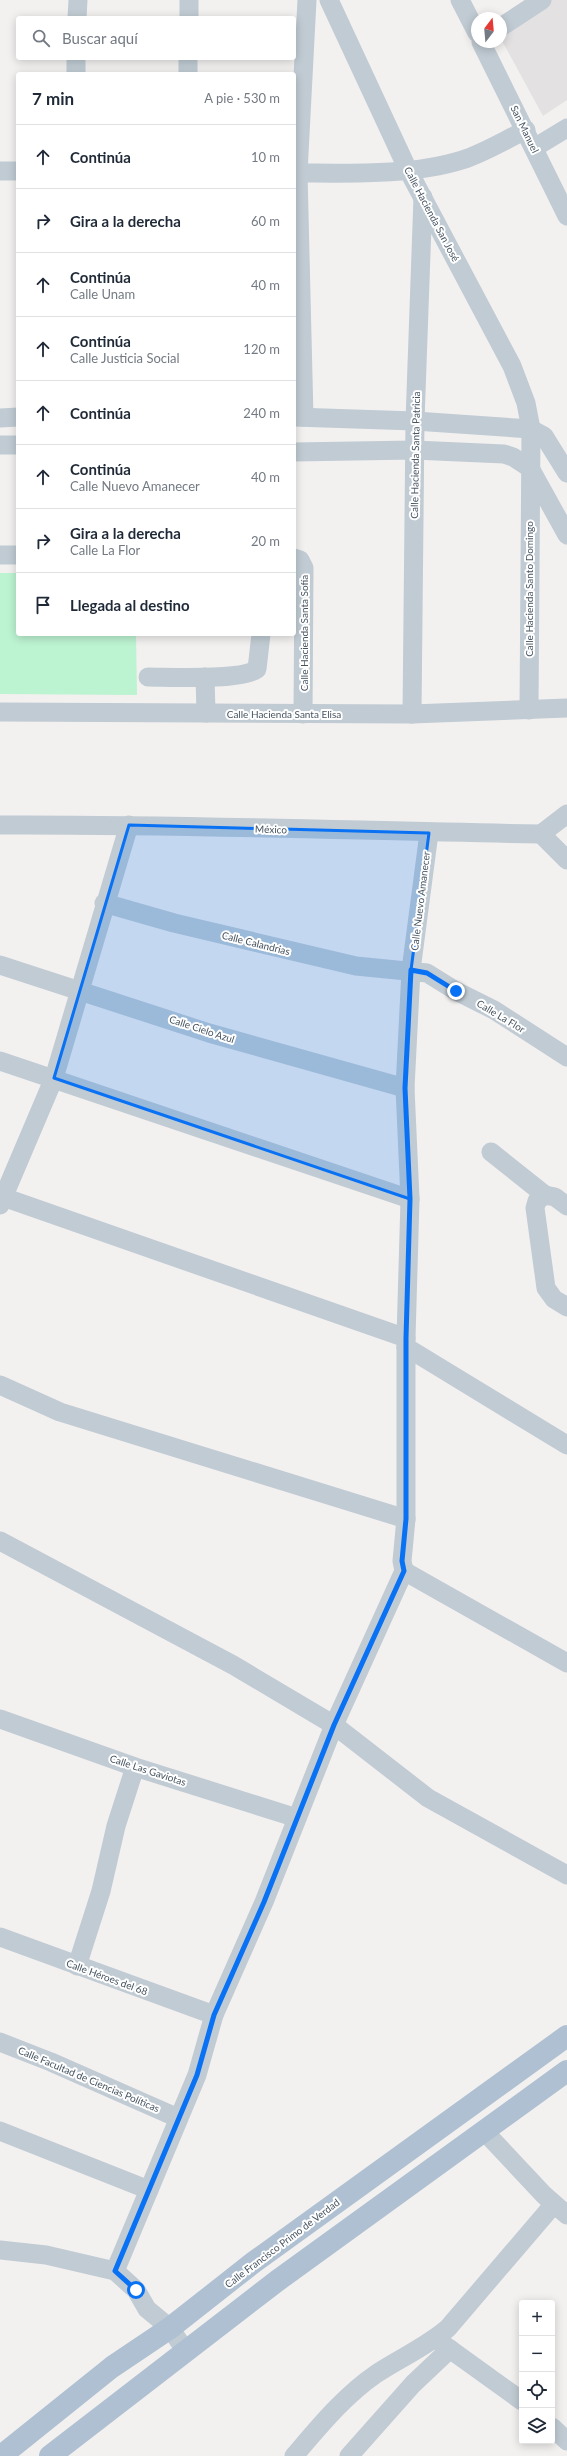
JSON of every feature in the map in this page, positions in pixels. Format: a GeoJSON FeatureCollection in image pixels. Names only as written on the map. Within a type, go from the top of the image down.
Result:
{"type":"FeatureCollection","features":[{"type":"Feature","properties":{"kind":"main road","name":"Calle Francisco Primo de Verdad"},"geometry":{"type":"LineString","coordinates":[[1,2456],[112,2367],[170,2328],[254,2262],[567,2036]]}},
{"type":"Feature","properties":{"kind":"main road"},"geometry":{"type":"LineString","coordinates":[[50,2456],[185,2350],[567,2070]]}},
{"type":"Feature","properties":{"kind":"street"},"geometry":{"type":"LineString","coordinates":[[78,0],[78,16]]}},
{"type":"Feature","properties":{"kind":"street"},"geometry":{"type":"LineString","coordinates":[[189,0],[189,16]]}},
{"type":"Feature","properties":{"kind":"street"},"geometry":{"type":"LineString","coordinates":[[307,0],[296,173],[299,417],[415,421],[531,429],[544,436],[567,473]]}},
{"type":"Feature","properties":{"kind":"street","name":"Calle Hacienda San José"},"geometry":{"type":"LineString","coordinates":[[329,0],[408,170],[512,366],[526,403],[531,429],[530,468]]}},
{"type":"Feature","properties":{"kind":"street"},"geometry":{"type":"LineString","coordinates":[[460,0],[471,21]]}},
{"type":"Feature","properties":{"kind":"street"},"geometry":{"type":"LineString","coordinates":[[507,23],[542,0]]}},
{"type":"Feature","properties":{"kind":"street","name":"San Manuel"},"geometry":{"type":"LineString","coordinates":[[484,48],[526,130],[567,216]]}},
{"type":"Feature","properties":{"kind":"street"},"geometry":{"type":"LineString","coordinates":[[76,60],[76,72]]}},
{"type":"Feature","properties":{"kind":"street"},"geometry":{"type":"LineString","coordinates":[[188,60],[188,72]]}},
{"type":"Feature","properties":{"kind":"street"},"geometry":{"type":"LineString","coordinates":[[534,148],[567,128]]}},
{"type":"Feature","properties":{"kind":"street"},"geometry":{"type":"LineString","coordinates":[[296,173],[408,170],[463,160],[526,130]]}},
{"type":"Feature","properties":{"kind":"street"},"geometry":{"type":"LineString","coordinates":[[0,171],[16,171]]}},
{"type":"Feature","properties":{"kind":"street","name":"Calle Hacienda Santa Patricia"},"geometry":{"type":"LineString","coordinates":[[412,714],[414,450],[423,197]]}},
{"type":"Feature","properties":{"kind":"street"},"geometry":{"type":"LineString","coordinates":[[0,418],[16,417]]}},
{"type":"Feature","properties":{"kind":"street"},"geometry":{"type":"LineString","coordinates":[[0,445],[16,445]]}},
{"type":"Feature","properties":{"kind":"street"},"geometry":{"type":"LineString","coordinates":[[296,452],[414,450],[504,454],[514,457],[530,468],[567,535]]}},
{"type":"Feature","properties":{"kind":"street","name":"Calle Hacienda Santo Domingo"},"geometry":{"type":"LineString","coordinates":[[528,710],[530,468]]}},
{"type":"Feature","properties":{"kind":"street"},"geometry":{"type":"LineString","coordinates":[[0,555],[16,556]]}},
{"type":"Feature","properties":{"kind":"street","name":"Calle Hacienda Santa Sofía"},"geometry":{"type":"LineString","coordinates":[[296,559],[300,560],[304,568],[303,714]]}},
{"type":"Feature","properties":{"kind":"street"},"geometry":{"type":"LineString","coordinates":[[148,677],[205,677],[251,674],[257,669],[261,636]]}},
{"type":"Feature","properties":{"kind":"street"},"geometry":{"type":"LineString","coordinates":[[205,677],[206,713]]}},
{"type":"Feature","properties":{"kind":"street","name":"Calle Hacienda Santa Elisa"},"geometry":{"type":"LineString","coordinates":[[0,712],[412,714],[567,708]]}},
{"type":"Feature","properties":{"kind":"street"},"geometry":{"type":"LineString","coordinates":[[567,814],[541,834],[567,860]]}},
{"type":"Feature","properties":{"kind":"street","name":"México"},"geometry":{"type":"LineString","coordinates":[[0,825],[129,825],[429,833],[541,834]]}},
{"type":"Feature","properties":{"kind":"street"},"geometry":{"type":"LineString","coordinates":[[129,825],[104,903],[54,1078],[1,1199],[406,1342],[567,1445]]}},
{"type":"Feature","properties":{"kind":"street","name":"Calle Nuevo Amanecer"},"geometry":{"type":"LineString","coordinates":[[404,1571],[402,1561],[406,1519],[406,1342],[410,1199],[405,1088],[411,970],[429,833]]}},
{"type":"Feature","properties":{"kind":"street","name":"Calle Calandrias"},"geometry":{"type":"LineString","coordinates":[[104,903],[174,923],[349,964],[411,970]]}},
{"type":"Feature","properties":{"kind":"street","name":"Calle Cielo Azul"},"geometry":{"type":"LineString","coordinates":[[0,965],[80,989],[209,1033],[405,1088]]}},
{"type":"Feature","properties":{"kind":"street","name":"Calle La Flor"},"geometry":{"type":"LineString","coordinates":[[411,970],[427,973],[456,991],[494,1010],[567,1057]]}},
{"type":"Feature","properties":{"kind":"street"},"geometry":{"type":"LineString","coordinates":[[0,1061],[410,1199]]}},
{"type":"Feature","properties":{"kind":"street"},"geometry":{"type":"LineString","coordinates":[[491,1152],[545,1195],[554,1198],[567,1206]]}},
{"type":"Feature","properties":{"kind":"street"},"geometry":{"type":"LineString","coordinates":[[545,1195],[537,1201],[536,1208],[543,1275],[546,1288],[554,1299],[567,1307]]}},
{"type":"Feature","properties":{"kind":"street"},"geometry":{"type":"LineString","coordinates":[[0,1386],[60,1412],[406,1519]]}},
{"type":"Feature","properties":{"kind":"street"},"geometry":{"type":"LineString","coordinates":[[0,1540],[233,1665],[334,1725],[428,1798],[567,1875]]}},
{"type":"Feature","properties":{"kind":"street"},"geometry":{"type":"LineString","coordinates":[[115,2271],[197,2075],[214,2015],[264,1902],[334,1725],[404,1571],[567,1663]]}},
{"type":"Feature","properties":{"kind":"street","name":"Calle Las Gaviotas"},"geometry":{"type":"LineString","coordinates":[[0,1719],[135,1766],[297,1818]]}},
{"type":"Feature","properties":{"kind":"street"},"geometry":{"type":"LineString","coordinates":[[77,1966],[101,1891],[116,1826],[135,1766]]}},
{"type":"Feature","properties":{"kind":"street","name":"Calle Héroes del 68"},"geometry":{"type":"LineString","coordinates":[[0,1937],[214,2015]]}},
{"type":"Feature","properties":{"kind":"street","name":"Calle Facultad de Ciencias Políticas"},"geometry":{"type":"LineString","coordinates":[[0,2042],[51,2062],[178,2118]]}},
{"type":"Feature","properties":{"kind":"street"},"geometry":{"type":"LineString","coordinates":[[0,2131],[149,2190]]}},
{"type":"Feature","properties":{"kind":"street"},"geometry":{"type":"LineString","coordinates":[[349,2456],[408,2389],[443,2344],[466,2309],[561,2209],[484,2131]]}},
{"type":"Feature","properties":{"kind":"street"},"geometry":{"type":"LineString","coordinates":[[0,2250],[46,2255],[115,2271],[136,2290],[147,2308],[170,2328],[185,2350]]}},
{"type":"Feature","properties":{"kind":"street"},"geometry":{"type":"LineString","coordinates":[[443,2344],[519,2399]]}},
{"type":"Feature","properties":{"kind":"street"},"geometry":{"type":"LineString","coordinates":[[294,2456],[358,2388],[377,2373],[443,2344]]}},
{"type":"Feature","properties":{"kind":"street"},"geometry":{"type":"LineString","coordinates":[[555,2430],[567,2441]]}},
{"type":"Feature","properties":{"kind":"highlighted area"},"geometry":{"type":"Polygon","coordinates":[[[129,825],[429,833],[411,970],[405,1088],[410,1199],[54,1078],[129,825]]]}},
{"type":"Feature","properties":{"kind":"shaded area"},"geometry":{"type":"Polygon","coordinates":[[[547,0],[567,0],[567,100],[543,116],[506,48],[507,27],[547,0]]]}},
{"type":"Feature","properties":{"kind":"green space"},"geometry":{"type":"Polygon","coordinates":[[[0,573],[16,573],[16,636],[136,636],[137,695],[0,694],[0,573]]]}},
{"type":"Feature","properties":{"kind":"route"},"geometry":{"type":"LineString","coordinates":[[136,2290],[115,2271],[197,2075],[214,2015],[264,1902],[334,1725],[404,1571],[402,1561],[406,1537],[406,1338],[410,1199],[405,1088],[411,970],[427,973],[456,991]]}}]}
